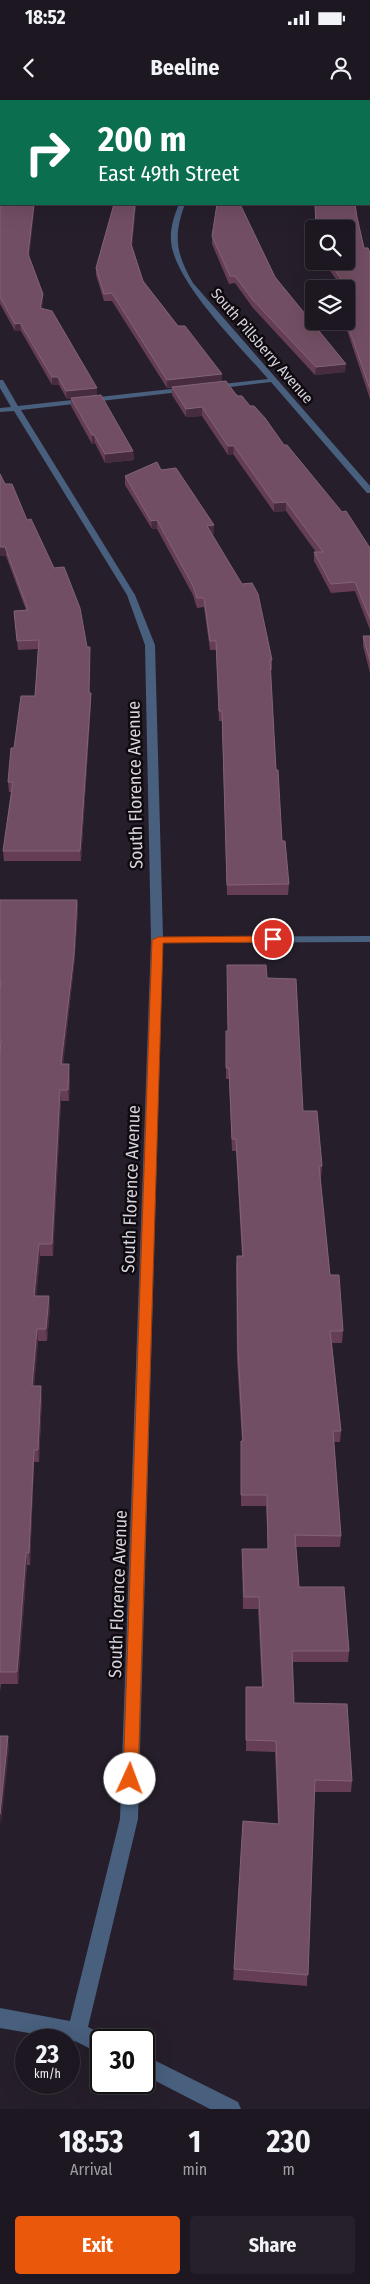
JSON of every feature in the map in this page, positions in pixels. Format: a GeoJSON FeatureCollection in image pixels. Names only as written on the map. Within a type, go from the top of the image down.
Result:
{"type":"FeatureCollection","features":[{"type":"Feature","properties":{"kind":"street","name":"South Pillsberry Avenue"},"geometry":{"type":"LineString","coordinates":[[182,205],[175,218],[172,244],[181,269],[198,294],[370,491]]}},
{"type":"Feature","properties":{"kind":"street"},"geometry":{"type":"LineString","coordinates":[[205,388],[274,380]]}},
{"type":"Feature","properties":{"kind":"street","name":"South Florence Avenue"},"geometry":{"type":"LineString","coordinates":[[0,382],[131,595],[150,645],[158,940],[129,1819],[78,2029]]}},
{"type":"Feature","properties":{"kind":"street"},"geometry":{"type":"LineString","coordinates":[[0,410],[195,389]]}},
{"type":"Feature","properties":{"kind":"street"},"geometry":{"type":"LineString","coordinates":[[158,940],[370,939]]}},
{"type":"Feature","properties":{"kind":"street"},"geometry":{"type":"LineString","coordinates":[[0,2018],[60,2029]]}},
{"type":"Feature","properties":{"kind":"street"},"geometry":{"type":"LineString","coordinates":[[155,2071],[231,2109]]}},
{"type":"Feature","properties":{"kind":"building"},"geometry":{"type":"Polygon","coordinates":[[[0,205],[34,205],[28,254],[43,294],[40,308],[52,311],[97,388],[66,391],[58,377],[52,377],[20,323],[15,324],[0,297],[0,205]]]}},
{"type":"Feature","properties":{"kind":"building"},"geometry":{"type":"Polygon","coordinates":[[[114,205],[135,205],[131,244],[143,281],[178,326],[185,326],[222,374],[167,380],[112,293],[104,294],[96,268],[114,205]]]}},
{"type":"Feature","properties":{"kind":"building"},"geometry":{"type":"Polygon","coordinates":[[[217,205],[240,205],[275,277],[305,314],[305,330],[318,330],[346,364],[316,367],[253,300],[235,276],[230,276],[212,236],[217,205]]]}},
{"type":"Feature","properties":{"kind":"building"},"geometry":{"type":"Polygon","coordinates":[[[315,205],[355,205],[364,248],[368,248],[370,253],[370,389],[349,330],[355,330],[355,280],[342,280],[335,270],[355,270],[355,220],[316,220],[315,205]]]}},
{"type":"Feature","properties":{"kind":"building"},"geometry":{"type":"Polygon","coordinates":[[[226,381],[237,396],[242,396],[250,406],[254,406],[265,418],[284,445],[287,445],[342,512],[346,511],[370,548],[370,619],[355,582],[331,584],[314,552],[323,552],[286,502],[274,503],[234,446],[228,446],[202,407],[186,409],[172,387],[226,381]]]}},
{"type":"Feature","properties":{"kind":"building"},"geometry":{"type":"Polygon","coordinates":[[[101,395],[133,451],[105,454],[71,398],[101,395]]]}},
{"type":"Feature","properties":{"kind":"building"},"geometry":{"type":"Polygon","coordinates":[[[157,462],[161,470],[176,468],[214,525],[207,526],[242,584],[252,583],[258,594],[272,660],[270,660],[276,770],[278,770],[282,841],[285,841],[289,884],[227,885],[222,711],[219,711],[216,641],[210,641],[204,598],[197,598],[193,586],[157,520],[151,521],[125,476],[157,462]]]}},
{"type":"Feature","properties":{"kind":"building"},"geometry":{"type":"Polygon","coordinates":[[[0,474],[5,484],[12,484],[27,520],[31,519],[54,568],[64,567],[80,608],[87,647],[90,647],[89,693],[91,693],[80,851],[3,851],[13,782],[8,782],[11,748],[14,748],[21,696],[35,696],[39,640],[17,641],[14,611],[28,610],[5,547],[0,547],[0,474]]]}},
{"type":"Feature","properties":{"kind":"building"},"geometry":{"type":"Polygon","coordinates":[[[363,636],[370,636],[370,661],[363,636]]]}},
{"type":"Feature","properties":{"kind":"building"},"geometry":{"type":"Polygon","coordinates":[[[0,900],[77,900],[74,955],[61,1064],[69,1064],[68,1090],[60,1090],[52,1244],[39,1244],[34,1296],[49,1296],[46,1329],[37,1329],[32,1386],[41,1386],[38,1450],[34,1450],[29,1553],[26,1553],[17,1672],[0,1672],[0,900]]]}},
{"type":"Feature","properties":{"kind":"building"},"geometry":{"type":"Polygon","coordinates":[[[227,965],[266,965],[267,978],[296,979],[303,1111],[317,1111],[322,1166],[319,1166],[330,1275],[339,1275],[343,1331],[330,1331],[341,1431],[333,1431],[341,1536],[295,1535],[299,1587],[344,1587],[349,1651],[292,1651],[294,1703],[347,1704],[352,1781],[315,1780],[308,1975],[234,1969],[243,1821],[279,1824],[276,1741],[246,1740],[246,1687],[263,1687],[259,1597],[244,1597],[242,1549],[268,1549],[267,1495],[241,1495],[241,1441],[243,1441],[238,1349],[237,1256],[243,1256],[236,1139],[232,1139],[229,1068],[226,1068],[226,1031],[228,1031],[227,965]]]}},
{"type":"Feature","properties":{"kind":"building"},"geometry":{"type":"Polygon","coordinates":[[[0,1736],[8,1736],[0,1814],[0,1736]]]}},
{"type":"Feature","properties":{"kind":"route"},"geometry":{"type":"LineString","coordinates":[[130,1779],[158,940],[273,939]]}}]}
